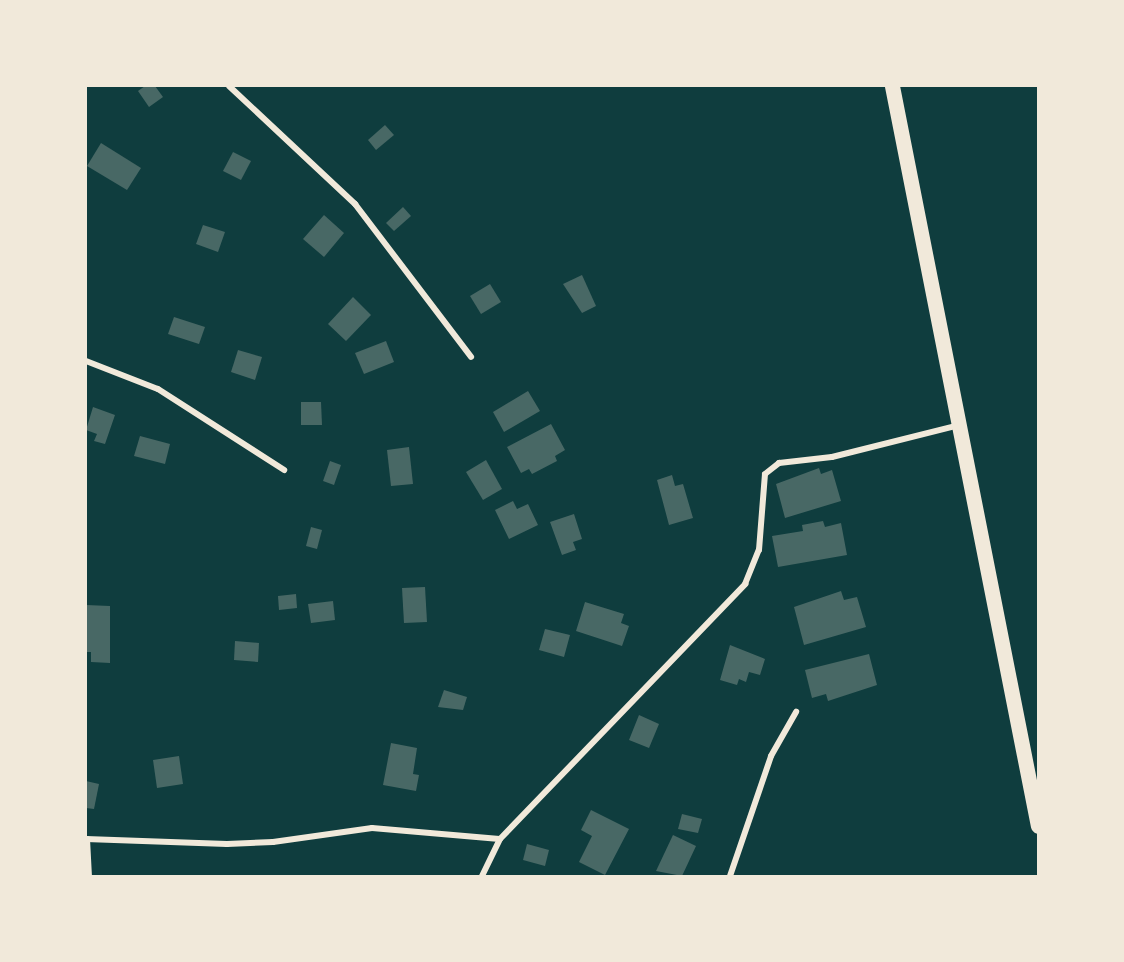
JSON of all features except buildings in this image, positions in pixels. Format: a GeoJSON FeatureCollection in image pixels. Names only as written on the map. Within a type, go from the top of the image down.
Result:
{"type":"FeatureCollection","features":[{"type":"Feature","properties":{"kind":"main road"},"geometry":{"type":"LineString","coordinates":[[892,86],[1038,826]]}},
{"type":"Feature","properties":{"kind":"street"},"geometry":{"type":"LineString","coordinates":[[229,86],[355,204],[471,357]]}},
{"type":"Feature","properties":{"kind":"street"},"geometry":{"type":"LineString","coordinates":[[86,361],[158,389],[284,470]]}},
{"type":"Feature","properties":{"kind":"street"},"geometry":{"type":"LineString","coordinates":[[482,876],[500,839],[745,584],[759,550],[765,474],[779,463],[832,457],[959,425]]}},
{"type":"Feature","properties":{"kind":"street"},"geometry":{"type":"LineString","coordinates":[[730,876],[771,756],[796,712]]}},
{"type":"Feature","properties":{"kind":"street"},"geometry":{"type":"LineString","coordinates":[[89,876],[86,839],[239,844],[372,828],[500,839]]}}]}
